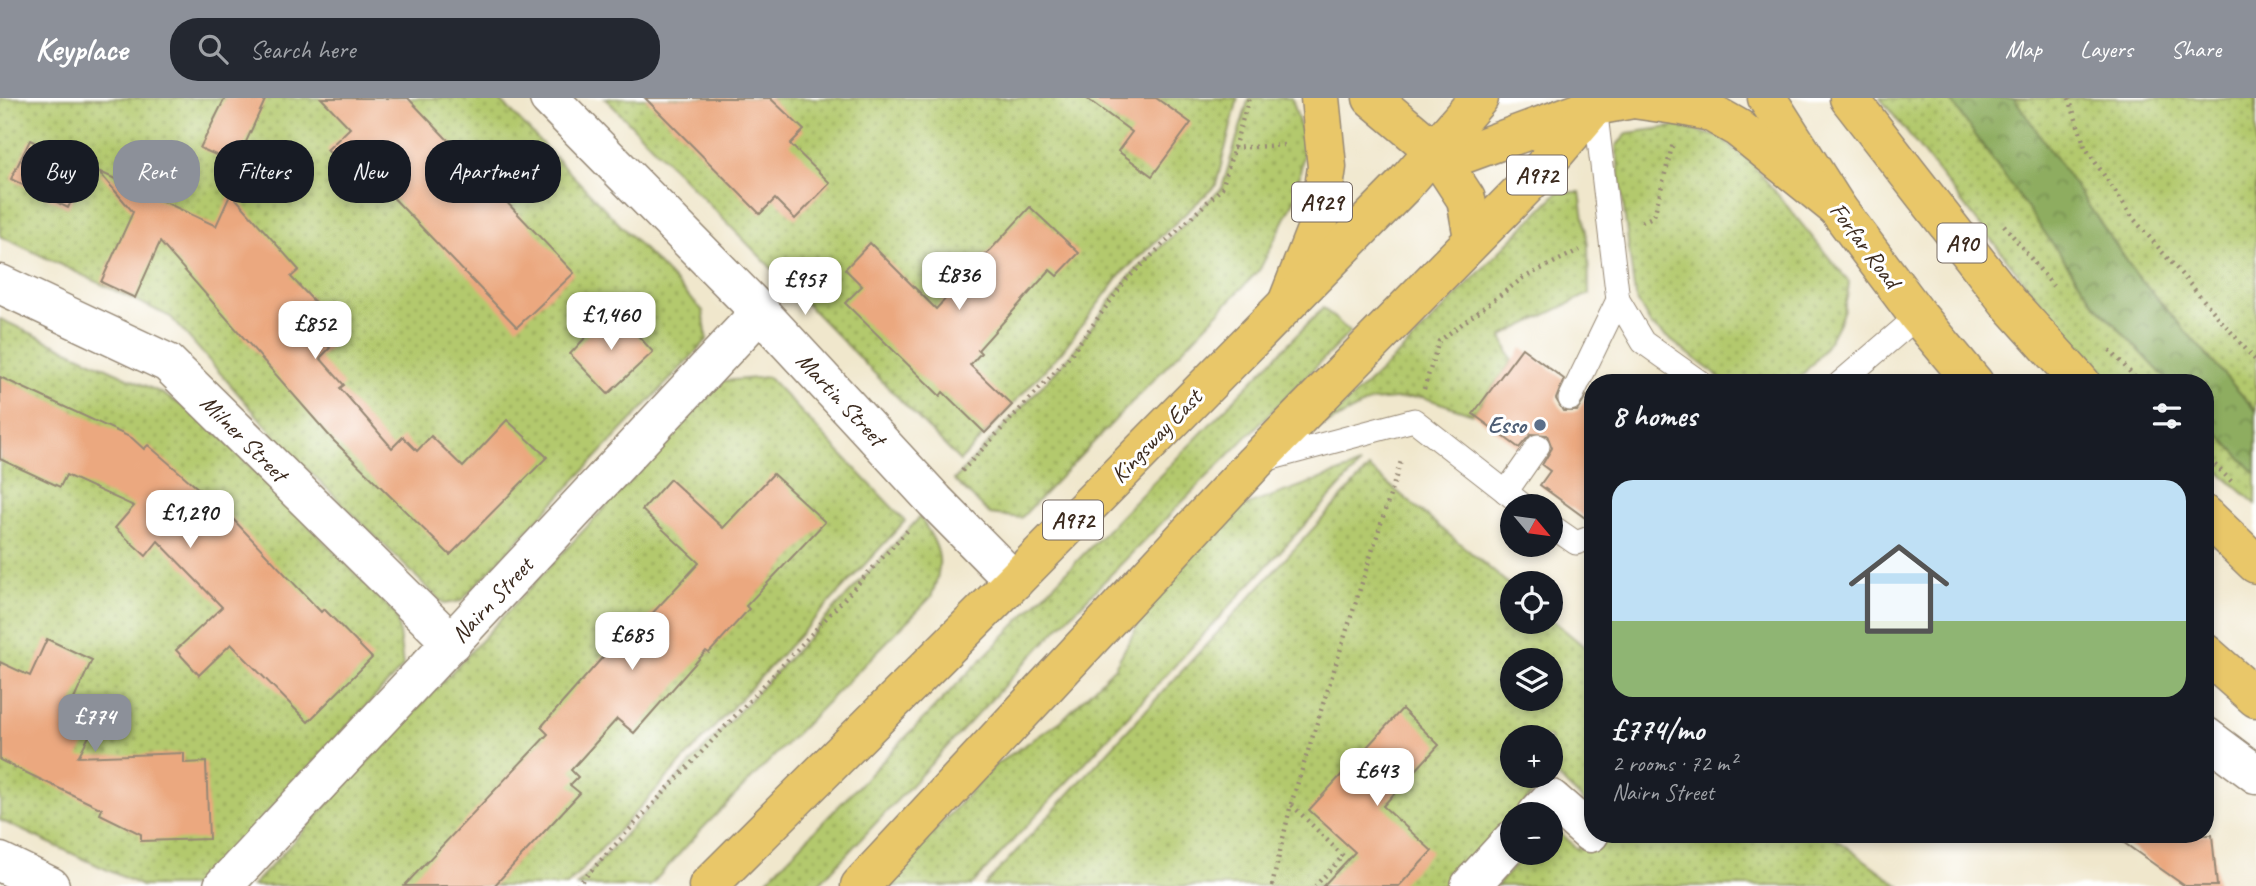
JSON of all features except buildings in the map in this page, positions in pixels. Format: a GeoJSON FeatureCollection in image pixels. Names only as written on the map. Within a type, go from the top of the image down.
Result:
{"type":"FeatureCollection","features":[{"type":"Feature","properties":{"kind":"main road","name":"A929"},"geometry":{"type":"LineString","coordinates":[[1288,301],[1319,222],[1327,167],[1320,98]]}},
{"type":"Feature","properties":{"kind":"main road"},"geometry":{"type":"LineString","coordinates":[[1372,98],[1434,150],[1465,200],[1473,238]]}},
{"type":"Feature","properties":{"kind":"main road","name":"Kingsway East"},"geometry":{"type":"LineString","coordinates":[[708,886],[1014,581],[1402,186],[1479,98]]}},
{"type":"Feature","properties":{"kind":"main road","name":"Forfar Road"},"geometry":{"type":"LineString","coordinates":[[1767,98],[1837,208],[1918,316],[1966,374]]}},
{"type":"Feature","properties":{"kind":"main road","name":"A90"},"geometry":{"type":"LineString","coordinates":[[1849,98],[2008,302],[2073,374]]}},
{"type":"Feature","properties":{"kind":"main road"},"geometry":{"type":"LineString","coordinates":[[1434,150],[1464,154],[1598,102],[1633,99],[1710,112],[1738,128],[1837,208]]}},
{"type":"Feature","properties":{"kind":"main road","name":"A972"},"geometry":{"type":"LineString","coordinates":[[860,886],[1254,463],[1532,180],[1598,102]]}},
{"type":"Feature","properties":{"kind":"main road"},"geometry":{"type":"LineString","coordinates":[[2214,524],[2256,564]]}},
{"type":"Feature","properties":{"kind":"main road"},"geometry":{"type":"LineString","coordinates":[[2214,661],[2256,698]]}},
{"type":"Feature","properties":{"kind":"street","name":"Martin Street"},"geometry":{"type":"LineString","coordinates":[[550,98],[760,312],[935,501],[1014,581]]}},
{"type":"Feature","properties":{"kind":"street","name":"Milner Street"},"geometry":{"type":"LineString","coordinates":[[0,284],[168,363],[452,643]]}},
{"type":"Feature","properties":{"kind":"street","name":"Nairn Street"},"geometry":{"type":"LineString","coordinates":[[223,886],[760,312]]}},
{"type":"Feature","properties":{"kind":"street"},"geometry":{"type":"LineString","coordinates":[[2214,743],[2256,774]]}},
{"type":"Feature","properties":{"kind":"street"},"geometry":{"type":"LineString","coordinates":[[1563,809],[1584,828]]}},
{"type":"Feature","properties":{"kind":"street"},"geometry":{"type":"LineString","coordinates":[[1470,886],[1500,853]]}},
{"type":"Feature","properties":{"kind":"street"},"geometry":{"type":"LineString","coordinates":[[0,862],[50,886]]}},
{"type":"Feature","properties":{"kind":"lane"},"geometry":{"type":"LineString","coordinates":[[1598,102],[1618,300],[1643,342],[1688,374]]}},
{"type":"Feature","properties":{"kind":"lane"},"geometry":{"type":"LineString","coordinates":[[1570,399],[1618,300]]}},
{"type":"Feature","properties":{"kind":"lane"},"geometry":{"type":"LineString","coordinates":[[1850,374],[1918,316]]}},
{"type":"Feature","properties":{"kind":"lane"},"geometry":{"type":"LineString","coordinates":[[1254,463],[1415,420],[1509,494]]}},
{"type":"Feature","properties":{"kind":"lane"},"geometry":{"type":"LineString","coordinates":[[1506,492],[1538,446]]}},
{"type":"Feature","properties":{"kind":"lane"},"geometry":{"type":"LineString","coordinates":[[1563,534],[1576,543],[1584,540]]}},
{"type":"Feature","properties":{"kind":"path"},"geometry":{"type":"LineString","coordinates":[[2069,98],[2085,147],[2133,218],[2256,361]]}},
{"type":"Feature","properties":{"kind":"path"},"geometry":{"type":"LineString","coordinates":[[1233,148],[1293,145]]}},
{"type":"Feature","properties":{"kind":"path"},"geometry":{"type":"LineString","coordinates":[[2002,223],[2061,295]]}},
{"type":"Feature","properties":{"kind":"path"},"geometry":{"type":"LineString","coordinates":[[2105,344],[2132,374]]}},
{"type":"Feature","properties":{"kind":"path"},"geometry":{"type":"LineString","coordinates":[[1291,804],[1343,856],[1315,886]]}},
{"type":"Feature","properties":{"kind":"green space"},"geometry":{"type":"Polygon","coordinates":[[[0,98],[498,98],[538,140],[425,140],[425,203],[561,203],[561,163],[703,311],[707,340],[461,601],[444,604],[284,446],[171,317],[0,236],[0,98]]]}},
{"type":"Feature","properties":{"kind":"green space"},"geometry":{"type":"Polygon","coordinates":[[[605,98],[1238,98],[1216,185],[1121,274],[1062,351],[960,461],[605,98]]]}},
{"type":"Feature","properties":{"kind":"green space"},"geometry":{"type":"Polygon","coordinates":[[[1249,98],[1292,98],[1305,144],[1296,197],[1260,269],[1021,518],[990,514],[954,480],[1069,357],[1126,280],[1222,188],[1249,98]]]}},
{"type":"Feature","properties":{"kind":"green space"},"geometry":{"type":"Polygon","coordinates":[[[1880,98],[2256,98],[2256,504],[2214,468],[2214,374],[2105,374],[2038,299],[1880,98]]]}},
{"type":"Feature","properties":{"kind":"green space"},"geometry":{"type":"Polygon","coordinates":[[[1949,98],[2014,98],[2138,277],[2256,411],[2256,474],[2214,430],[2214,374],[2161,374],[2096,305],[1949,98]]]}},
{"type":"Feature","properties":{"kind":"green space"},"geometry":{"type":"Polygon","coordinates":[[[1677,126],[1719,137],[1751,162],[1849,282],[1838,325],[1823,350],[1803,374],[1715,374],[1651,325],[1635,297],[1616,146],[1628,133],[1677,126]]]}},
{"type":"Feature","properties":{"kind":"green space"},"geometry":{"type":"Polygon","coordinates":[[[1558,192],[1580,192],[1588,245],[1589,294],[1502,336],[1512,361],[1473,414],[1422,397],[1371,401],[1321,427],[1406,347],[1558,192]]]}},
{"type":"Feature","properties":{"kind":"green space"},"geometry":{"type":"Polygon","coordinates":[[[1323,308],[1350,332],[1057,629],[817,886],[761,886],[1323,308]]]}},
{"type":"Feature","properties":{"kind":"green space"},"geometry":{"type":"Polygon","coordinates":[[[0,319],[161,393],[205,420],[397,616],[403,667],[198,886],[142,886],[0,820],[0,319]]]}},
{"type":"Feature","properties":{"kind":"green space"},"geometry":{"type":"Polygon","coordinates":[[[768,377],[905,521],[567,886],[252,886],[723,381],[768,377]]]}},
{"type":"Feature","properties":{"kind":"green space"},"geometry":{"type":"Polygon","coordinates":[[[1360,465],[971,886],[884,886],[995,765],[1061,721],[1115,667],[1157,590],[1242,507],[1360,465]]]}},
{"type":"Feature","properties":{"kind":"green space"},"geometry":{"type":"Polygon","coordinates":[[[1369,468],[1500,577],[1500,634],[1563,634],[1563,629],[1584,646],[1584,801],[1563,781],[1563,725],[1500,725],[1500,788],[1538,788],[1525,802],[1500,802],[1500,829],[1447,886],[984,886],[1369,468]]]}},
{"type":"Feature","properties":{"kind":"green space"},"geometry":{"type":"Polygon","coordinates":[[[920,517],[933,538],[939,556],[938,573],[931,597],[702,829],[650,886],[577,886],[920,517]]]}},
{"type":"Feature","properties":{"kind":"green space"},"geometry":{"type":"Polygon","coordinates":[[[1563,836],[1577,849],[1584,842],[1841,843],[1900,886],[1496,886],[1516,865],[1563,865],[1563,836]]]}},
{"type":"Feature","properties":{"kind":"place","name":"Esso"},"geometry":{"type":"Point","coordinates":[1540,425]}}]}
